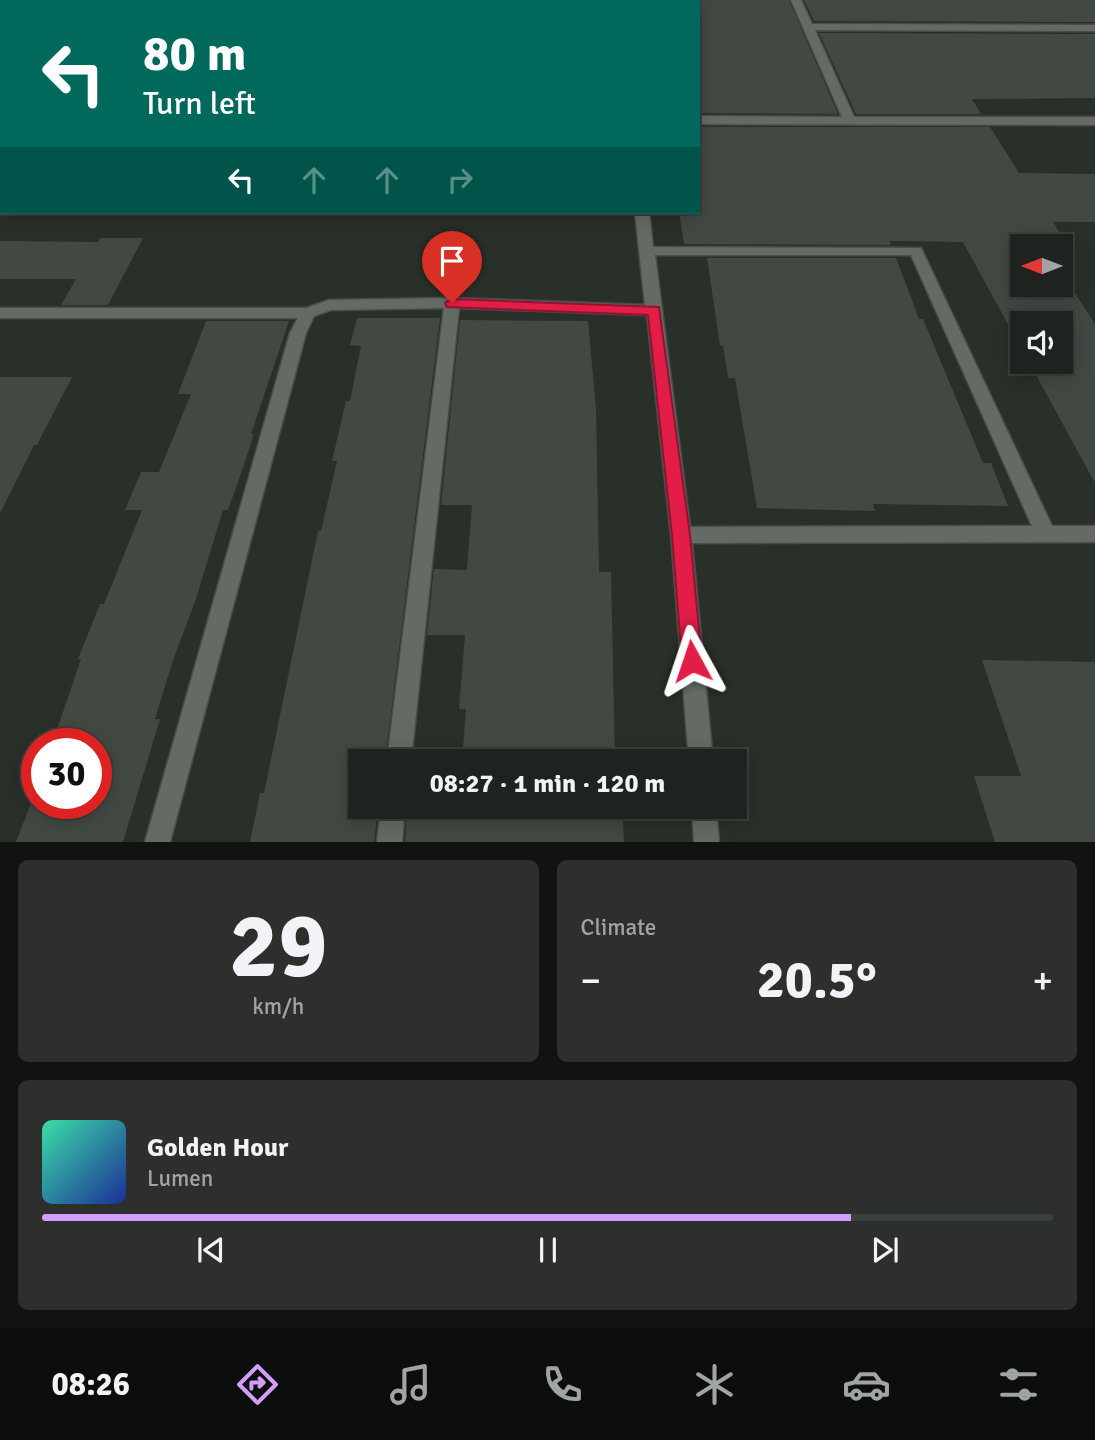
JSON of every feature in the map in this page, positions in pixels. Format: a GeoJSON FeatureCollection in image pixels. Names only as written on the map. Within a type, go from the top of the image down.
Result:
{"type":"FeatureCollection","features":[{"type":"Feature","properties":{"kind":"street"},"geometry":{"type":"LineString","coordinates":[[796,0],[849,120]]}},
{"type":"Feature","properties":{"kind":"street"},"geometry":{"type":"LineString","coordinates":[[808,27],[1095,28]]}},
{"type":"Feature","properties":{"kind":"street"},"geometry":{"type":"LineString","coordinates":[[700,120],[1095,121]]}},
{"type":"Feature","properties":{"kind":"street"},"geometry":{"type":"LineString","coordinates":[[642,214],[681,535],[700,749]]}},
{"type":"Feature","properties":{"kind":"street"},"geometry":{"type":"LineString","coordinates":[[647,251],[916,251],[1046,535]]}},
{"type":"Feature","properties":{"kind":"street"},"geometry":{"type":"LineString","coordinates":[[0,313],[308,313],[329,305],[452,303],[654,310]]}},
{"type":"Feature","properties":{"kind":"street"},"geometry":{"type":"LineString","coordinates":[[400,749],[452,303]]}},
{"type":"Feature","properties":{"kind":"street"},"geometry":{"type":"LineString","coordinates":[[157,842],[298,333],[308,313]]}},
{"type":"Feature","properties":{"kind":"street"},"geometry":{"type":"LineString","coordinates":[[681,535],[1095,534]]}},
{"type":"Feature","properties":{"kind":"street"},"geometry":{"type":"LineString","coordinates":[[388,842],[391,819]]}},
{"type":"Feature","properties":{"kind":"street"},"geometry":{"type":"LineString","coordinates":[[705,819],[707,842]]}},
{"type":"Feature","properties":{"kind":"building"},"geometry":{"type":"Polygon","coordinates":[[[700,0],[789,0],[838,114],[700,113],[700,0]]]}},
{"type":"Feature","properties":{"kind":"building"},"geometry":{"type":"Polygon","coordinates":[[[804,0],[1095,0],[1095,22],[814,21],[804,0]]]}},
{"type":"Feature","properties":{"kind":"building"},"geometry":{"type":"Polygon","coordinates":[[[819,33],[1095,34],[1095,98],[972,99],[981,114],[856,114],[819,33]]]}},
{"type":"Feature","properties":{"kind":"building"},"geometry":{"type":"Polygon","coordinates":[[[700,127],[990,127],[1019,173],[1095,174],[1095,222],[1053,222],[1060,234],[1010,234],[1010,298],[1073,298],[1073,290],[1095,324],[1095,483],[1036,374],[1073,374],[1073,311],[1010,311],[1010,328],[963,242],[889,241],[891,245],[684,244],[679,214],[700,214],[700,127]]]}},
{"type":"Feature","properties":{"kind":"building"},"geometry":{"type":"Polygon","coordinates":[[[100,238],[143,238],[108,305],[61,305],[76,279],[0,279],[0,241],[98,242],[100,238]]]}},
{"type":"Feature","properties":{"kind":"building"},"geometry":{"type":"Polygon","coordinates":[[[707,258],[896,258],[919,319],[923,319],[983,463],[991,463],[1008,506],[873,504],[875,511],[757,508],[735,378],[728,378],[723,346],[720,346],[707,258]]]}},
{"type":"Feature","properties":{"kind":"building"},"geometry":{"type":"Polygon","coordinates":[[[357,318],[440,318],[386,749],[348,749],[348,819],[377,819],[374,842],[250,842],[260,793],[264,793],[318,531],[321,531],[337,461],[332,461],[346,401],[350,401],[361,346],[350,345],[357,318]]]}},
{"type":"Feature","properties":{"kind":"building"},"geometry":{"type":"Polygon","coordinates":[[[460,320],[588,321],[596,409],[599,572],[611,572],[615,749],[463,749],[466,709],[459,709],[465,635],[427,635],[434,569],[467,570],[472,505],[441,505],[460,320]]]}},
{"type":"Feature","properties":{"kind":"building"},"geometry":{"type":"Polygon","coordinates":[[[206,321],[289,321],[251,434],[254,434],[243,468],[228,510],[223,510],[195,602],[173,660],[155,719],[160,719],[123,842],[16,842],[25,819],[112,819],[112,728],[57,728],[81,659],[78,659],[100,604],[104,604],[142,510],[125,510],[141,472],[159,472],[191,394],[178,394],[206,321]]]}},
{"type":"Feature","properties":{"kind":"building"},"geometry":{"type":"Polygon","coordinates":[[[0,377],[72,377],[0,513],[0,377]]]}},
{"type":"Feature","properties":{"kind":"building"},"geometry":{"type":"Polygon","coordinates":[[[982,660],[1095,662],[1095,842],[995,842],[974,776],[1021,776],[982,660]]]}},
{"type":"Feature","properties":{"kind":"building"},"geometry":{"type":"Polygon","coordinates":[[[406,819],[623,819],[624,842],[405,842],[406,819]]]}},
{"type":"Feature","properties":{"kind":"route"},"geometry":{"type":"LineString","coordinates":[[452,303],[654,310],[681,535],[692,661]]}}]}
